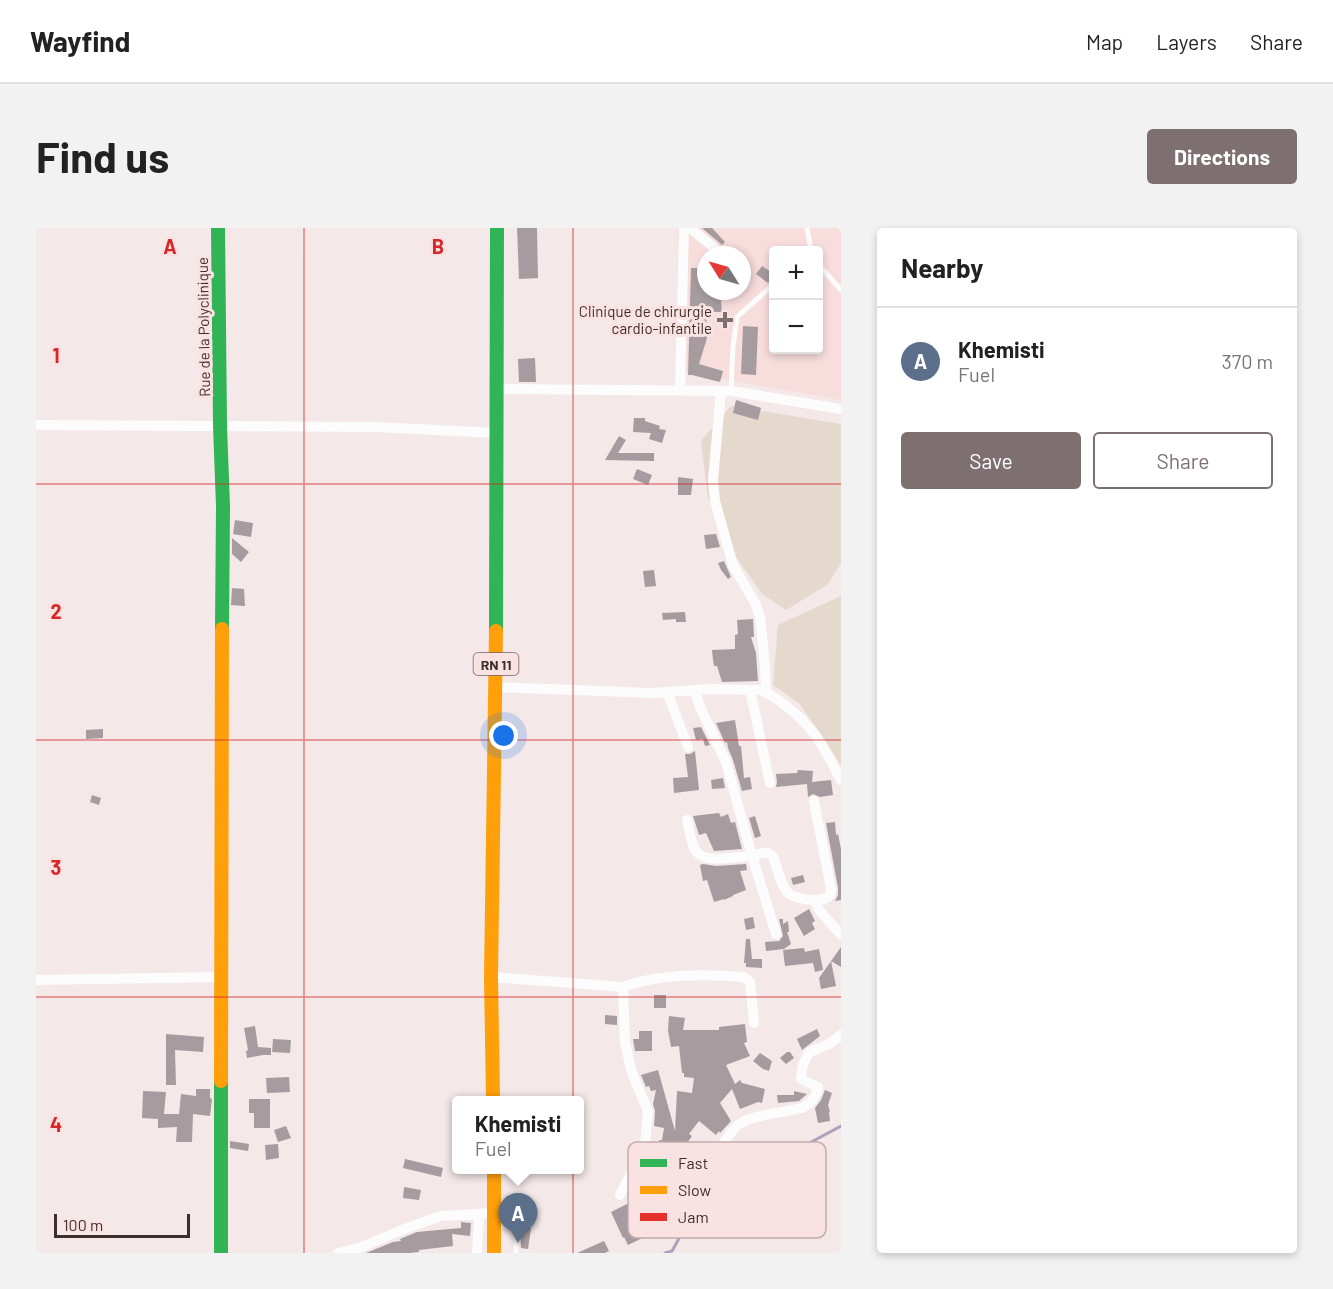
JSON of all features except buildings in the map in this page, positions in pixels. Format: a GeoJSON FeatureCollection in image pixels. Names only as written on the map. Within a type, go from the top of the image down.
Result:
{"type":"FeatureCollection","features":[{"type":"Feature","properties":{"kind":"street","name":"Rue de la Polyclinique"},"geometry":{"type":"LineString","coordinates":[[218,228],[220,426],[224,506],[221,1253]]}},
{"type":"Feature","properties":{"kind":"street","name":"RN 11"},"geometry":{"type":"LineString","coordinates":[[493,1096],[491,977],[496,687],[497,228]]}},
{"type":"Feature","properties":{"kind":"street"},"geometry":{"type":"LineString","coordinates":[[680,390],[684,228]]}},
{"type":"Feature","properties":{"kind":"street"},"geometry":{"type":"LineString","coordinates":[[690,228],[712,246]]}},
{"type":"Feature","properties":{"kind":"street"},"geometry":{"type":"LineString","coordinates":[[496,389],[726,391],[841,409]]}},
{"type":"Feature","properties":{"kind":"street"},"geometry":{"type":"LineString","coordinates":[[726,391],[713,480],[716,501],[733,565],[760,617],[766,693]]}},
{"type":"Feature","properties":{"kind":"street"},"geometry":{"type":"LineString","coordinates":[[36,425],[376,427],[496,434]]}},
{"type":"Feature","properties":{"kind":"street"},"geometry":{"type":"LineString","coordinates":[[496,687],[652,693],[750,690],[766,693],[781,702],[820,741],[841,780]]}},
{"type":"Feature","properties":{"kind":"street"},"geometry":{"type":"LineString","coordinates":[[695,690],[700,707],[726,762],[776,934]]}},
{"type":"Feature","properties":{"kind":"street"},"geometry":{"type":"LineString","coordinates":[[750,690],[770,783]]}},
{"type":"Feature","properties":{"kind":"street"},"geometry":{"type":"LineString","coordinates":[[667,692],[688,747]]}},
{"type":"Feature","properties":{"kind":"street"},"geometry":{"type":"LineString","coordinates":[[687,820],[696,850],[700,855],[712,860],[771,853],[788,893],[798,898],[814,900],[828,897],[831,889],[814,801]]}},
{"type":"Feature","properties":{"kind":"street"},"geometry":{"type":"LineString","coordinates":[[814,900],[820,911],[841,935]]}},
{"type":"Feature","properties":{"kind":"street"},"geometry":{"type":"LineString","coordinates":[[36,981],[221,977]]}},
{"type":"Feature","properties":{"kind":"street"},"geometry":{"type":"LineString","coordinates":[[491,977],[623,987],[638,981],[665,978],[744,977],[750,982],[754,1023]]}},
{"type":"Feature","properties":{"kind":"street"},"geometry":{"type":"LineString","coordinates":[[623,987],[625,1042],[632,1073],[648,1111],[645,1142]]}},
{"type":"Feature","properties":{"kind":"street"},"geometry":{"type":"LineString","coordinates":[[725,1142],[741,1123],[756,1117],[808,1105],[813,1100],[818,1087],[801,1079],[807,1056],[810,1052],[830,1044],[841,1035]]}},
{"type":"Feature","properties":{"kind":"street"},"geometry":{"type":"LineString","coordinates":[[494,1174],[494,1253]]}},
{"type":"Feature","properties":{"kind":"street"},"geometry":{"type":"LineString","coordinates":[[621,1196],[628,1181]]}},
{"type":"Feature","properties":{"kind":"street"},"geometry":{"type":"LineString","coordinates":[[338,1253],[359,1248],[441,1216],[479,1214],[494,1218]]}},
{"type":"Feature","properties":{"kind":"street"},"geometry":{"type":"LineString","coordinates":[[477,1253],[479,1214]]}},
{"type":"Feature","properties":{"kind":"lane"},"geometry":{"type":"LineString","coordinates":[[807,228],[810,246]]}},
{"type":"Feature","properties":{"kind":"lane"},"geometry":{"type":"LineString","coordinates":[[823,269],[841,290]]}},
{"type":"Feature","properties":{"kind":"lane"},"geometry":{"type":"LineString","coordinates":[[726,391],[737,317],[769,288]]}},
{"type":"Feature","properties":{"kind":"lane"},"geometry":{"type":"LineString","coordinates":[[494,1218],[516,1229],[516,1253]]}},
{"type":"Feature","properties":{"kind":"shaded area","name":"Clinique de chirurgie cardio-infantile"},"geometry":{"type":"Polygon","coordinates":[[[678,228],[841,228],[841,400],[676,371],[678,228]]]}},
{"type":"Feature","properties":{"kind":"shaded area"},"geometry":{"type":"Polygon","coordinates":[[[731,406],[841,424],[841,563],[828,584],[786,610],[762,594],[730,548],[708,497],[701,441],[731,406]]]}},
{"type":"Feature","properties":{"kind":"shaded area"},"geometry":{"type":"Polygon","coordinates":[[[841,596],[841,765],[800,704],[773,685],[778,625],[841,596]]]}},
{"type":"Feature","properties":{"kind":"waterway"},"geometry":{"type":"LineString","coordinates":[[811,1142],[841,1126]]}},
{"type":"Feature","properties":{"kind":"waterway"},"geometry":{"type":"LineString","coordinates":[[665,1253],[672,1251],[679,1238]]}},
{"type":"Feature","properties":{"kind":"traffic: fast"},"geometry":{"type":"LineString","coordinates":[[218,228],[223,506],[222,629]]}},
{"type":"Feature","properties":{"kind":"traffic: fast"},"geometry":{"type":"LineString","coordinates":[[496,631],[497,228]]}},
{"type":"Feature","properties":{"kind":"traffic: fast"},"geometry":{"type":"LineString","coordinates":[[221,1081],[221,1253]]}},
{"type":"Feature","properties":{"kind":"traffic: slow"},"geometry":{"type":"LineString","coordinates":[[221,1081],[222,629]]}},
{"type":"Feature","properties":{"kind":"traffic: slow"},"geometry":{"type":"LineString","coordinates":[[493,1096],[491,977],[496,631]]}},
{"type":"Feature","properties":{"kind":"traffic: slow"},"geometry":{"type":"LineString","coordinates":[[494,1174],[494,1253]]}},
{"type":"Feature","properties":{"kind":"place","name":"Clinique de chirurgie cardio-infantile"},"geometry":{"type":"Point","coordinates":[725,320]}},
{"type":"Feature","properties":{"kind":"place","name":"Khemisti"},"geometry":{"type":"Point","coordinates":[518,1243]}}]}
